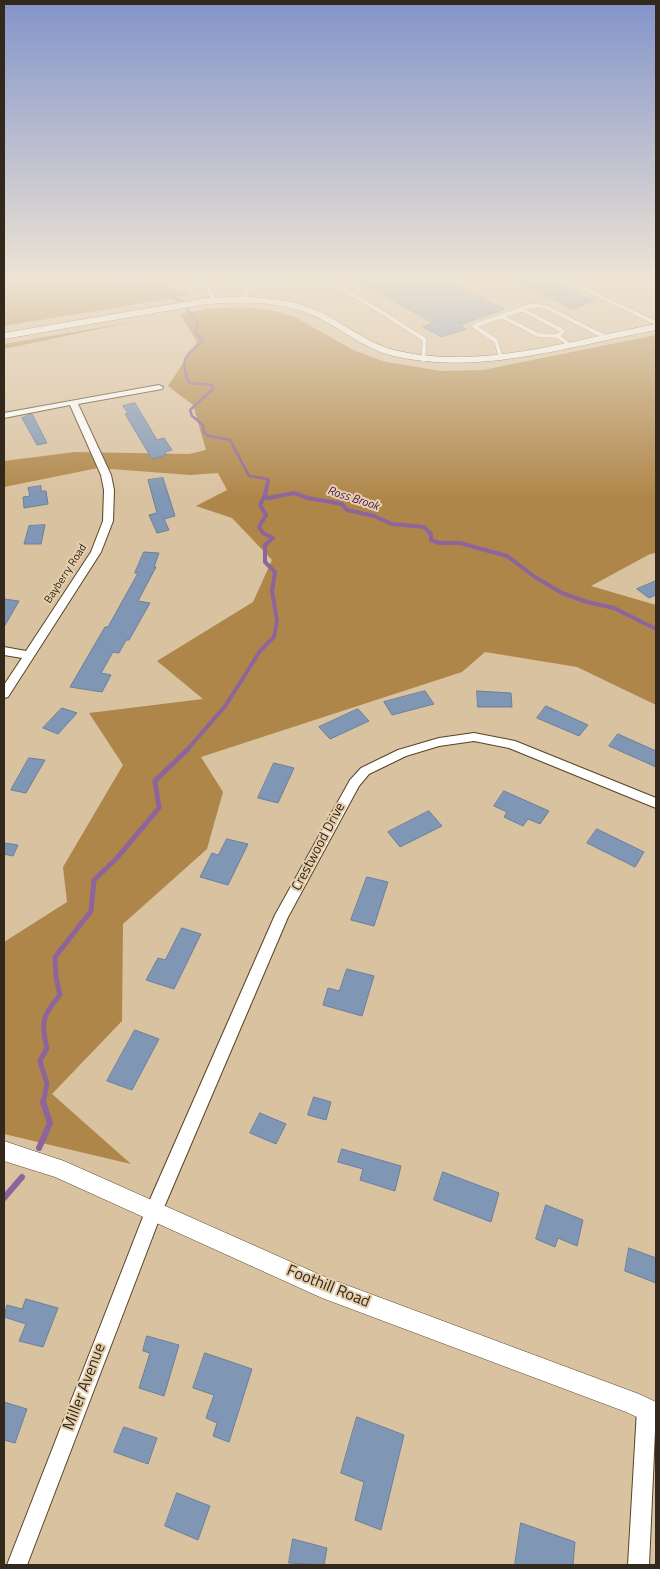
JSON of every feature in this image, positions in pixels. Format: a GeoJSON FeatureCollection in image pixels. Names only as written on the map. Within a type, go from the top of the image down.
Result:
{"type":"FeatureCollection","features":[{"type":"Feature","properties":{"kind":"street"},"geometry":{"type":"LineString","coordinates":[[389,352],[424,360],[475,361],[529,352]]}},
{"type":"Feature","properties":{"kind":"street"},"geometry":{"type":"LineString","coordinates":[[4,415],[159,387]]}},
{"type":"Feature","properties":{"kind":"street","name":"Bayberry Road"},"geometry":{"type":"LineString","coordinates":[[4,694],[96,552],[108,521],[109,490],[106,476],[73,402]]}},
{"type":"Feature","properties":{"kind":"street"},"geometry":{"type":"LineString","coordinates":[[4,651],[28,655]]}},
{"type":"Feature","properties":{"kind":"street","name":"Crestwood Drive"},"geometry":{"type":"LineString","coordinates":[[154,1210],[282,915],[344,800],[354,783],[366,771],[402,754],[439,742],[474,737],[511,744],[656,803]]}},
{"type":"Feature","properties":{"kind":"street","name":"Foothill Road"},"geometry":{"type":"LineString","coordinates":[[4,1150],[57,1168],[322,1287],[651,1412]]}},
{"type":"Feature","properties":{"kind":"street","name":"Miller Avenue"},"geometry":{"type":"LineString","coordinates":[[17,1565],[154,1210]]}},
{"type":"Feature","properties":{"kind":"street"},"geometry":{"type":"LineString","coordinates":[[638,1565],[651,1412]]}},
{"type":"Feature","properties":{"kind":"lane"},"geometry":{"type":"LineString","coordinates":[[422,352],[424,360]]}},
{"type":"Feature","properties":{"kind":"lane"},"geometry":{"type":"LineString","coordinates":[[500,352],[502,358]]}},
{"type":"Feature","properties":{"kind":"shaded area"},"geometry":{"type":"Polygon","coordinates":[[[190,352],[359,352],[386,362],[441,371],[483,370],[571,352],[656,352],[656,553],[650,554],[591,586],[656,605],[656,705],[577,667],[485,652],[462,672],[201,757],[223,792],[207,849],[123,924],[122,1021],[52,1094],[131,1164],[4,1134],[4,942],[67,902],[63,867],[123,765],[89,713],[203,699],[157,661],[253,602],[272,560],[232,518],[196,506],[227,490],[218,473],[190,475],[98,468],[4,487],[4,461],[75,452],[189,454],[206,450],[193,405],[168,386],[190,352]]]}},
{"type":"Feature","properties":{"kind":"building"},"geometry":{"type":"Polygon","coordinates":[[[135,403],[157,440],[164,438],[172,450],[165,452],[167,455],[152,459],[125,414],[128,413],[123,406],[135,403]]]}},
{"type":"Feature","properties":{"kind":"building"},"geometry":{"type":"Polygon","coordinates":[[[32,414],[47,443],[37,445],[22,418],[32,414]]]}},
{"type":"Feature","properties":{"kind":"building"},"geometry":{"type":"Polygon","coordinates":[[[163,478],[175,516],[164,519],[169,530],[157,533],[149,515],[157,513],[148,480],[163,478]]]}},
{"type":"Feature","properties":{"kind":"building"},"geometry":{"type":"Polygon","coordinates":[[[41,486],[41,491],[46,491],[48,504],[24,508],[23,497],[30,496],[28,488],[41,486]]]}},
{"type":"Feature","properties":{"kind":"building"},"geometry":{"type":"Polygon","coordinates":[[[45,525],[41,544],[24,544],[29,526],[45,525]]]}},
{"type":"Feature","properties":{"kind":"building"},"geometry":{"type":"Polygon","coordinates":[[[144,552],[159,553],[154,567],[156,567],[138,601],[150,603],[129,640],[126,640],[119,653],[113,652],[101,673],[111,675],[102,692],[70,687],[105,627],[108,627],[138,573],[135,573],[144,552]]]}},
{"type":"Feature","properties":{"kind":"building"},"geometry":{"type":"Polygon","coordinates":[[[656,581],[656,595],[649,598],[637,589],[656,581]]]}},
{"type":"Feature","properties":{"kind":"building"},"geometry":{"type":"Polygon","coordinates":[[[4,599],[19,601],[4,627],[4,599]]]}},
{"type":"Feature","properties":{"kind":"building"},"geometry":{"type":"Polygon","coordinates":[[[425,691],[434,704],[392,715],[384,702],[425,691]]]}},
{"type":"Feature","properties":{"kind":"building"},"geometry":{"type":"Polygon","coordinates":[[[477,691],[511,693],[512,707],[478,707],[477,691]]]}},
{"type":"Feature","properties":{"kind":"building"},"geometry":{"type":"Polygon","coordinates":[[[546,706],[588,725],[579,736],[537,718],[546,706]]]}},
{"type":"Feature","properties":{"kind":"building"},"geometry":{"type":"Polygon","coordinates":[[[62,708],[77,713],[58,734],[43,728],[62,708]]]}},
{"type":"Feature","properties":{"kind":"building"},"geometry":{"type":"Polygon","coordinates":[[[358,709],[369,721],[330,739],[319,727],[358,709]]]}},
{"type":"Feature","properties":{"kind":"building"},"geometry":{"type":"Polygon","coordinates":[[[618,734],[656,751],[656,767],[609,746],[618,734]]]}},
{"type":"Feature","properties":{"kind":"building"},"geometry":{"type":"Polygon","coordinates":[[[29,758],[45,760],[26,793],[11,790],[29,758]]]}},
{"type":"Feature","properties":{"kind":"building"},"geometry":{"type":"Polygon","coordinates":[[[274,763],[294,768],[278,803],[258,798],[274,763]]]}},
{"type":"Feature","properties":{"kind":"building"},"geometry":{"type":"Polygon","coordinates":[[[504,791],[549,811],[540,824],[528,819],[523,826],[504,817],[507,812],[494,806],[504,791]]]}},
{"type":"Feature","properties":{"kind":"building"},"geometry":{"type":"Polygon","coordinates":[[[429,811],[442,826],[400,847],[388,832],[429,811]]]}},
{"type":"Feature","properties":{"kind":"building"},"geometry":{"type":"Polygon","coordinates":[[[597,829],[644,852],[635,867],[587,843],[597,829]]]}},
{"type":"Feature","properties":{"kind":"building"},"geometry":{"type":"Polygon","coordinates":[[[227,839],[248,844],[228,885],[200,877],[212,853],[218,855],[227,839]]]}},
{"type":"Feature","properties":{"kind":"building"},"geometry":{"type":"Polygon","coordinates":[[[4,843],[18,845],[13,856],[4,854],[4,843]]]}},
{"type":"Feature","properties":{"kind":"building"},"geometry":{"type":"Polygon","coordinates":[[[367,877],[388,882],[374,926],[351,920],[367,877]]]}},
{"type":"Feature","properties":{"kind":"building"},"geometry":{"type":"Polygon","coordinates":[[[182,928],[201,934],[174,989],[146,980],[158,958],[165,960],[182,928]]]}},
{"type":"Feature","properties":{"kind":"building"},"geometry":{"type":"Polygon","coordinates":[[[347,969],[374,976],[362,1016],[323,1005],[328,988],[339,991],[347,969]]]}},
{"type":"Feature","properties":{"kind":"building"},"geometry":{"type":"Polygon","coordinates":[[[135,1030],[159,1039],[132,1090],[107,1081],[135,1030]]]}},
{"type":"Feature","properties":{"kind":"building"},"geometry":{"type":"Polygon","coordinates":[[[314,1097],[331,1102],[326,1120],[308,1115],[314,1097]]]}},
{"type":"Feature","properties":{"kind":"building"},"geometry":{"type":"Polygon","coordinates":[[[260,1113],[286,1124],[276,1144],[250,1133],[260,1113]]]}},
{"type":"Feature","properties":{"kind":"building"},"geometry":{"type":"Polygon","coordinates":[[[342,1149],[401,1166],[395,1191],[360,1180],[363,1169],[338,1162],[342,1149]]]}},
{"type":"Feature","properties":{"kind":"building"},"geometry":{"type":"Polygon","coordinates":[[[443,1172],[499,1193],[491,1222],[434,1200],[443,1172]]]}},
{"type":"Feature","properties":{"kind":"building"},"geometry":{"type":"Polygon","coordinates":[[[546,1205],[583,1220],[577,1246],[558,1238],[555,1247],[536,1239],[546,1205]]]}},
{"type":"Feature","properties":{"kind":"building"},"geometry":{"type":"Polygon","coordinates":[[[629,1248],[656,1258],[656,1283],[625,1271],[629,1248]]]}},
{"type":"Feature","properties":{"kind":"building"},"geometry":{"type":"Polygon","coordinates":[[[26,1299],[58,1308],[43,1347],[19,1341],[26,1324],[4,1317],[7,1305],[22,1309],[26,1299]]]}},
{"type":"Feature","properties":{"kind":"building"},"geometry":{"type":"Polygon","coordinates":[[[147,1336],[179,1345],[164,1396],[139,1388],[150,1353],[143,1351],[147,1336]]]}},
{"type":"Feature","properties":{"kind":"building"},"geometry":{"type":"Polygon","coordinates":[[[205,1353],[252,1369],[229,1442],[213,1436],[217,1423],[206,1418],[214,1395],[193,1388],[205,1353]]]}},
{"type":"Feature","properties":{"kind":"building"},"geometry":{"type":"Polygon","coordinates":[[[4,1402],[27,1409],[15,1443],[4,1440],[4,1402]]]}},
{"type":"Feature","properties":{"kind":"building"},"geometry":{"type":"Polygon","coordinates":[[[357,1417],[404,1435],[381,1530],[355,1520],[364,1482],[341,1473],[357,1417]]]}},
{"type":"Feature","properties":{"kind":"building"},"geometry":{"type":"Polygon","coordinates":[[[124,1427],[157,1438],[148,1464],[114,1452],[124,1427]]]}},
{"type":"Feature","properties":{"kind":"building"},"geometry":{"type":"Polygon","coordinates":[[[177,1493],[210,1506],[198,1540],[165,1526],[177,1493]]]}},
{"type":"Feature","properties":{"kind":"building"},"geometry":{"type":"Polygon","coordinates":[[[521,1523],[575,1542],[573,1565],[515,1565],[521,1523]]]}},
{"type":"Feature","properties":{"kind":"building"},"geometry":{"type":"Polygon","coordinates":[[[293,1539],[327,1548],[324,1565],[289,1563],[293,1539]]]}},
{"type":"Feature","properties":{"kind":"waterway","name":"Ross Brook"},"geometry":{"type":"LineString","coordinates":[[190,352],[184,363],[189,383],[212,385],[213,389],[190,410],[192,416],[203,425],[204,433],[209,436],[230,440],[249,476],[268,479],[267,483]]}},
{"type":"Feature","properties":{"kind":"waterway","name":"Ross Brook"},"geometry":{"type":"LineString","coordinates":[[265,495],[268,481]]}},
{"type":"Feature","properties":{"kind":"waterway","name":"Ross Brook"},"geometry":{"type":"LineString","coordinates":[[265,495],[268,498],[294,493],[308,498],[342,504],[347,510],[374,516],[392,524],[424,527],[431,534],[431,540],[440,543],[460,543],[507,556],[535,577],[562,593],[587,602],[614,608],[656,629]]}},
{"type":"Feature","properties":{"kind":"waterway"},"geometry":{"type":"LineString","coordinates":[[187,750],[226,705],[260,651],[274,637],[277,621],[272,591],[275,572],[265,562],[265,545],[273,538],[263,533],[259,527],[266,515],[260,505],[265,495]]}},
{"type":"Feature","properties":{"kind":"waterway"},"geometry":{"type":"LineString","coordinates":[[43,1102],[47,1084],[40,1061],[47,1048],[44,1019],[60,995],[56,977],[55,957],[91,911],[94,880],[116,859],[159,808],[155,781],[187,750]]}},
{"type":"Feature","properties":{"kind":"waterway"},"geometry":{"type":"LineString","coordinates":[[39,1148],[50,1123],[43,1102]]}},
{"type":"Feature","properties":{"kind":"waterway"},"geometry":{"type":"LineString","coordinates":[[4,1198],[22,1177]]}}]}
